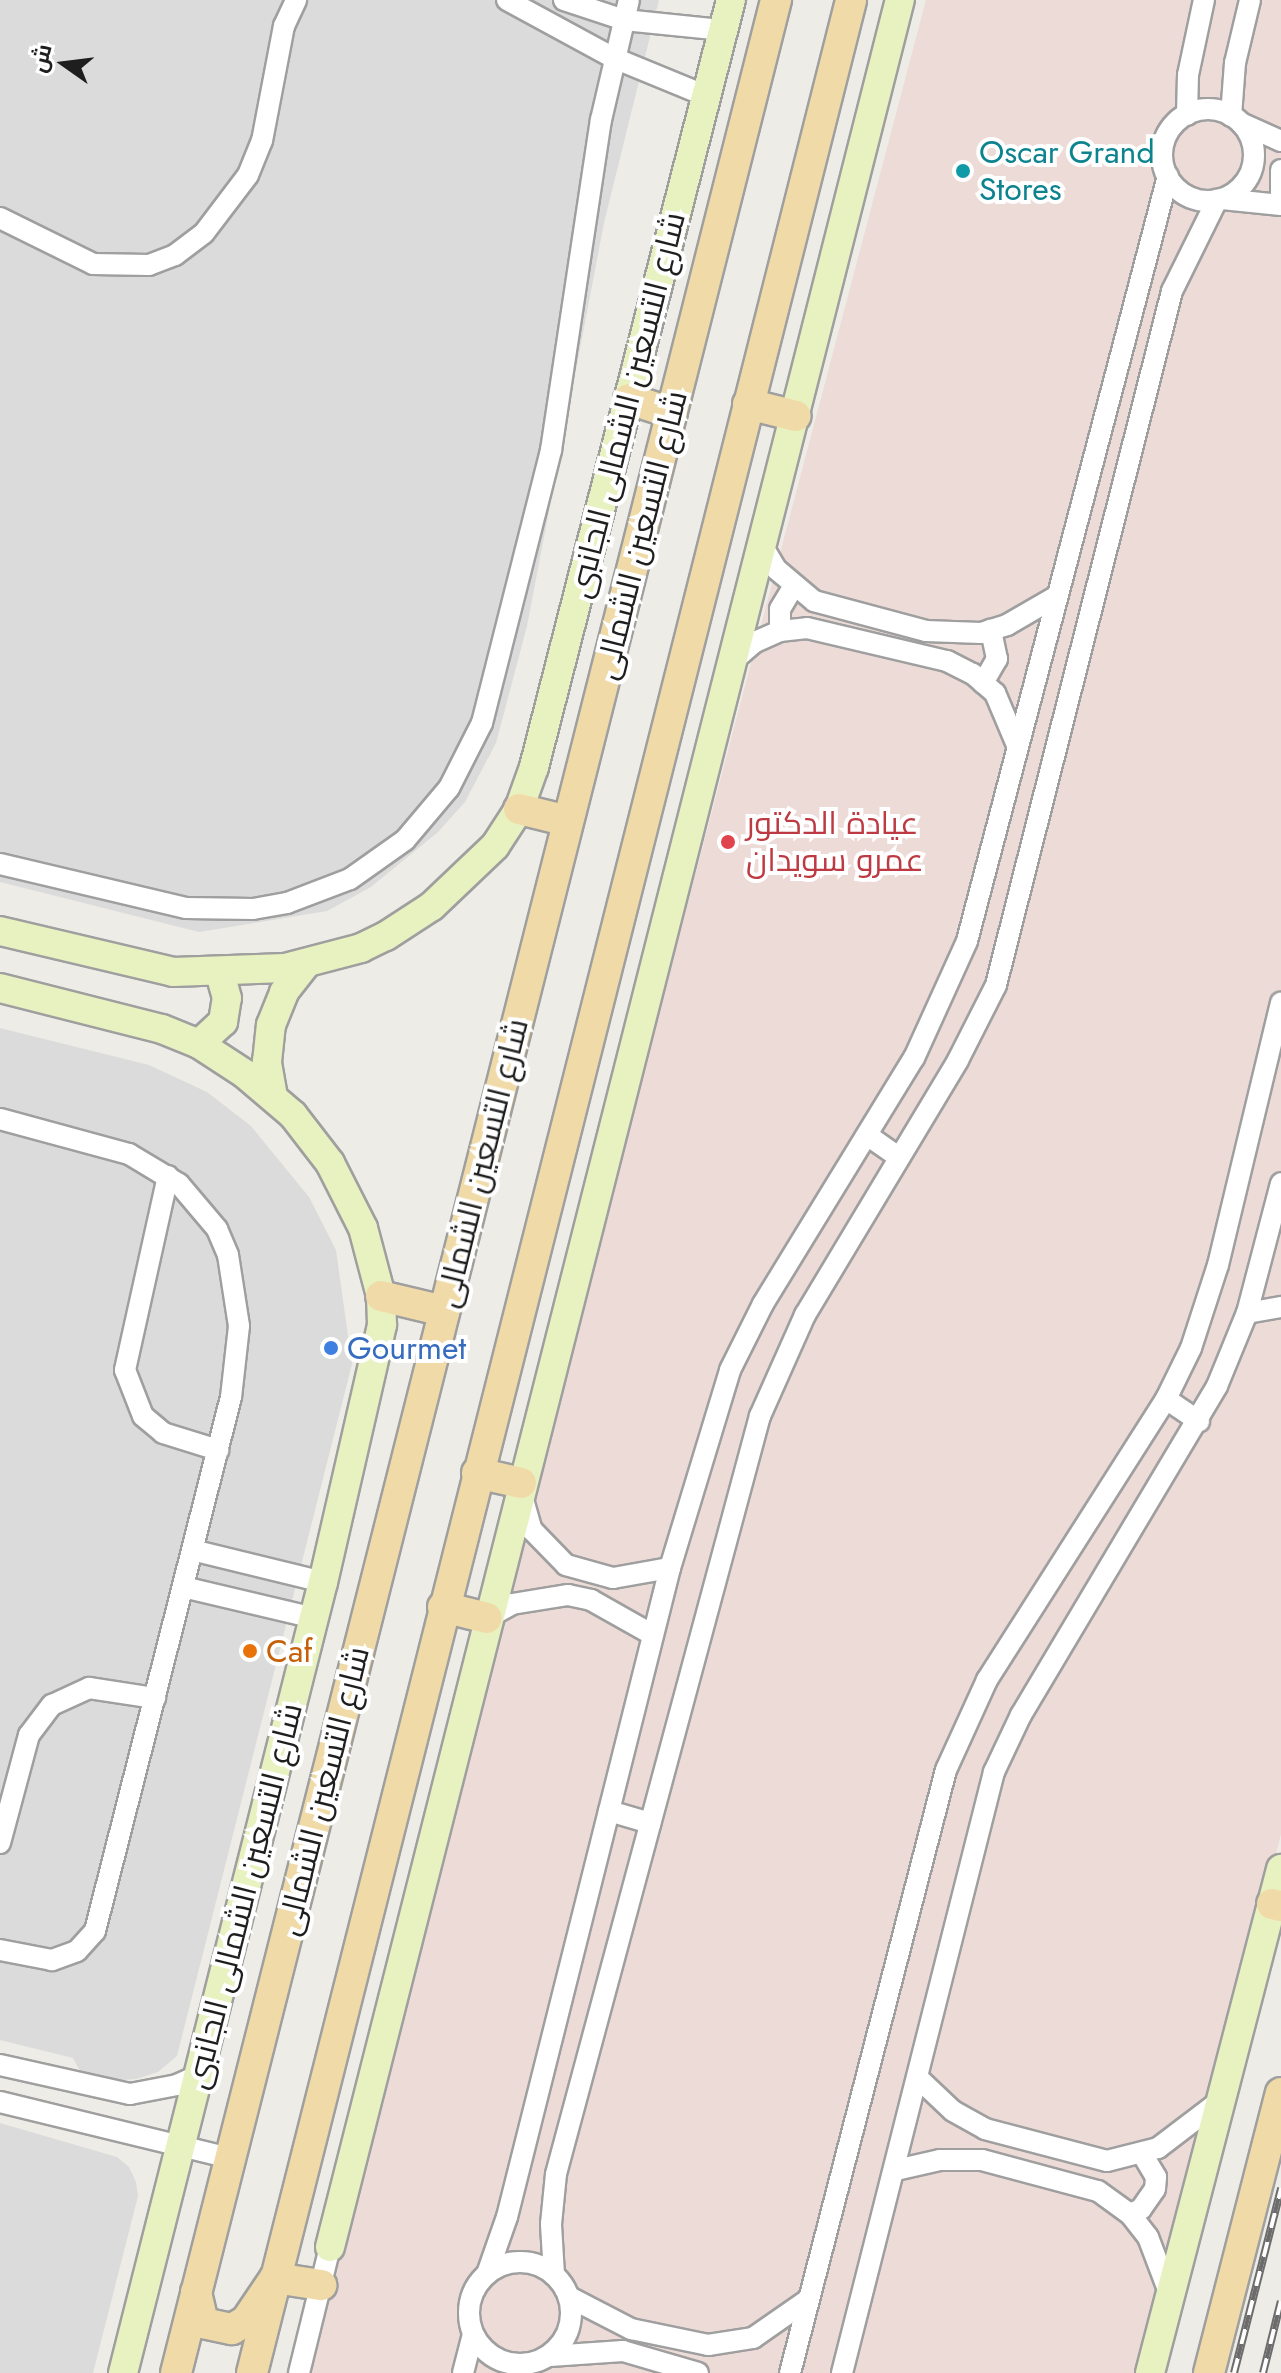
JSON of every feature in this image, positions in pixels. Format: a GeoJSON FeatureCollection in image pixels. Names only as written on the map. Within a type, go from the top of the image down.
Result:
{"type":"FeatureCollection","features":[{"type":"Feature","properties":{"kind":"main road","name":"شارع التسعين الشمالى الجانبى"},"geometry":{"type":"LineString","coordinates":[[0,931],[148,968],[220,974],[307,963],[361,948],[421,914],[495,846],[519,809],[534,767],[731,0]]}},
{"type":"Feature","properties":{"kind":"main road","name":"شارع التسعين الشمالى"},"geometry":{"type":"LineString","coordinates":[[176,2373],[776,0]]}},
{"type":"Feature","properties":{"kind":"main road"},"geometry":{"type":"LineString","coordinates":[[252,2373],[851,0]]}},
{"type":"Feature","properties":{"kind":"main road"},"geometry":{"type":"LineString","coordinates":[[330,2247],[521,1483],[763,547],[900,0]]}},
{"type":"Feature","properties":{"kind":"main road"},"geometry":{"type":"LineString","coordinates":[[629,399],[672,413]]}},
{"type":"Feature","properties":{"kind":"main road"},"geometry":{"type":"LineString","coordinates":[[748,404],[796,416]]}},
{"type":"Feature","properties":{"kind":"main road"},"geometry":{"type":"LineString","coordinates":[[519,809],[568,821]]}},
{"type":"Feature","properties":{"kind":"main road"},"geometry":{"type":"LineString","coordinates":[[273,1097],[267,1062],[271,1025],[284,992],[307,963]]}},
{"type":"Feature","properties":{"kind":"main road"},"geometry":{"type":"LineString","coordinates":[[199,1044],[223,1022],[227,998],[220,974]]}},
{"type":"Feature","properties":{"kind":"main road"},"geometry":{"type":"LineString","coordinates":[[0,988],[129,1019],[199,1044],[273,1097],[311,1135],[348,1193],[382,1311],[444,1311]]}},
{"type":"Feature","properties":{"kind":"main road","name":"شارع التسعين الشمالى الجانبى"},"geometry":{"type":"LineString","coordinates":[[123,2373],[323,1582],[382,1311]]}},
{"type":"Feature","properties":{"kind":"main road"},"geometry":{"type":"LineString","coordinates":[[477,1473],[521,1483]]}},
{"type":"Feature","properties":{"kind":"main road"},"geometry":{"type":"LineString","coordinates":[[443,1607],[487,1618]]}},
{"type":"Feature","properties":{"kind":"main road"},"geometry":{"type":"LineString","coordinates":[[1150,2373],[1221,2100],[1276,1905],[1281,1869]]}},
{"type":"Feature","properties":{"kind":"main road"},"geometry":{"type":"LineString","coordinates":[[1209,2373],[1281,2093]]}},
{"type":"Feature","properties":{"kind":"main road"},"geometry":{"type":"LineString","coordinates":[[275,2278],[321,2285]]}},
{"type":"Feature","properties":{"kind":"main road"},"geometry":{"type":"LineString","coordinates":[[196,2292],[203,2323],[232,2329],[246,2321],[275,2278]]}},
{"type":"Feature","properties":{"kind":"street"},"geometry":{"type":"LineString","coordinates":[[0,218],[93,264],[149,265],[175,255],[204,233],[248,175],[262,141],[284,26],[296,0]]}},
{"type":"Feature","properties":{"kind":"street"},"geometry":{"type":"LineString","coordinates":[[507,0],[614,58],[706,96]]}},
{"type":"Feature","properties":{"kind":"street"},"geometry":{"type":"LineString","coordinates":[[564,0],[624,20],[723,30]]}},
{"type":"Feature","properties":{"kind":"street"},"geometry":{"type":"LineString","coordinates":[[0,864],[186,908],[253,909],[287,903],[350,879],[396,847],[429,815],[462,767],[482,723],[547,465],[614,58],[629,0]]}},
{"type":"Feature","properties":{"kind":"street"},"geometry":{"type":"LineString","coordinates":[[1187,115],[1188,75],[1204,0]]}},
{"type":"Feature","properties":{"kind":"street"},"geometry":{"type":"LineString","coordinates":[[554,2275],[551,2224],[556,2174],[773,1381],[805,1315],[979,1023],[1009,946],[1172,291],[1219,200],[1241,187],[1253,167],[1253,143],[1236,119],[1235,63],[1250,0]]}},
{"type":"Feature","properties":{"kind":"street"},"geometry":{"type":"LineString","coordinates":[[463,2373],[473,2334],[470,2302],[487,2274],[507,2217],[670,1568],[745,1336],[914,1058],[952,981],[980,899],[1017,747],[1168,176],[1165,142],[1187,115],[1209,109],[1281,141]]}},
{"type":"Feature","properties":{"kind":"street"},"geometry":{"type":"LineString","coordinates":[[1281,170],[1281,199]]}},
{"type":"Feature","properties":{"kind":"street"},"geometry":{"type":"LineString","coordinates":[[1168,176],[1183,194],[1281,205]]}},
{"type":"Feature","properties":{"kind":"street"},"geometry":{"type":"LineString","coordinates":[[763,547],[793,587],[838,610],[926,631],[953,635],[991,630],[1057,596]]}},
{"type":"Feature","properties":{"kind":"street"},"geometry":{"type":"LineString","coordinates":[[780,631],[780,609],[793,587]]}},
{"type":"Feature","properties":{"kind":"street"},"geometry":{"type":"LineString","coordinates":[[734,660],[755,642],[780,631],[807,628],[947,661],[983,683],[1010,718],[1017,747]]}},
{"type":"Feature","properties":{"kind":"street"},"geometry":{"type":"LineString","coordinates":[[983,683],[997,659],[991,630]]}},
{"type":"Feature","properties":{"kind":"street"},"geometry":{"type":"LineString","coordinates":[[790,2373],[946,1770],[987,1680],[1166,1399],[1210,1297],[1281,1002]]}},
{"type":"Feature","properties":{"kind":"street"},"geometry":{"type":"LineString","coordinates":[[0,1119],[129,1154],[168,1176],[200,1205],[217,1229],[234,1279],[238,1350],[218,1450],[95,1931],[77,1951],[52,1960],[0,1950]]}},
{"type":"Feature","properties":{"kind":"street"},"geometry":{"type":"LineString","coordinates":[[867,1135],[899,1157]]}},
{"type":"Feature","properties":{"kind":"street"},"geometry":{"type":"LineString","coordinates":[[168,1176],[125,1370],[130,1395],[143,1416],[163,1433],[218,1450]]}},
{"type":"Feature","properties":{"kind":"street"},"geometry":{"type":"LineString","coordinates":[[842,2373],[896,2170],[994,1772],[1021,1715],[1199,1421],[1247,1313],[1281,1183]]}},
{"type":"Feature","properties":{"kind":"street"},"geometry":{"type":"LineString","coordinates":[[1270,1227],[1281,1250]]}},
{"type":"Feature","properties":{"kind":"street"},"geometry":{"type":"LineString","coordinates":[[1247,1313],[1281,1307]]}},
{"type":"Feature","properties":{"kind":"street"},"geometry":{"type":"LineString","coordinates":[[1166,1399],[1199,1421]]}},
{"type":"Feature","properties":{"kind":"street"},"geometry":{"type":"LineString","coordinates":[[521,1483],[532,1530],[566,1565],[613,1578],[670,1568]]}},
{"type":"Feature","properties":{"kind":"street"},"geometry":{"type":"LineString","coordinates":[[192,1550],[323,1582]]}},
{"type":"Feature","properties":{"kind":"street"},"geometry":{"type":"LineString","coordinates":[[183,1587],[314,1618]]}},
{"type":"Feature","properties":{"kind":"street"},"geometry":{"type":"LineString","coordinates":[[487,1618],[526,1600],[568,1595],[614,1611],[653,1635]]}},
{"type":"Feature","properties":{"kind":"street"},"geometry":{"type":"LineString","coordinates":[[0,1843],[29,1735],[52,1705],[89,1688],[155,1698]]}},
{"type":"Feature","properties":{"kind":"street"},"geometry":{"type":"LineString","coordinates":[[609,1811],[650,1823]]}},
{"type":"Feature","properties":{"kind":"street"},"geometry":{"type":"LineString","coordinates":[[0,2065],[130,2094],[154,2091],[199,2075]]}},
{"type":"Feature","properties":{"kind":"street"},"geometry":{"type":"LineString","coordinates":[[918,2078],[953,2111],[1002,2136],[1089,2159],[1143,2155],[1221,2100]]}},
{"type":"Feature","properties":{"kind":"street"},"geometry":{"type":"LineString","coordinates":[[0,2102],[230,2158]]}},
{"type":"Feature","properties":{"kind":"street"},"geometry":{"type":"LineString","coordinates":[[1130,2214],[1150,2201],[1155,2189],[1156,2177],[1143,2155]]}},
{"type":"Feature","properties":{"kind":"street"},"geometry":{"type":"LineString","coordinates":[[896,2170],[961,2159],[1002,2163],[1098,2191],[1130,2214],[1148,2237],[1170,2295]]}},
{"type":"Feature","properties":{"kind":"street"},"geometry":{"type":"LineString","coordinates":[[299,2373],[330,2247]]}},
{"type":"Feature","properties":{"kind":"street"},"geometry":{"type":"LineString","coordinates":[[487,2274],[499,2266],[528,2262],[554,2275],[569,2297],[631,2329],[708,2345],[753,2338],[809,2299]]}},
{"type":"Feature","properties":{"kind":"street"},"geometry":{"type":"LineString","coordinates":[[539,2364],[569,2330],[569,2297]]}},
{"type":"Feature","properties":{"kind":"street"},"geometry":{"type":"LineString","coordinates":[[473,2334],[500,2361],[539,2364],[623,2351],[698,2373]]}},
{"type":"Feature","properties":{"kind":"shaded area"},"geometry":{"type":"Polygon","coordinates":[[[0,0],[659,0],[604,223],[527,626],[496,743],[465,802],[438,832],[371,887],[327,911],[199,932],[0,882],[0,0]]]}},
{"type":"Feature","properties":{"kind":"shaded area"},"geometry":{"type":"Polygon","coordinates":[[[926,0],[1281,0],[1281,1834],[1142,2373],[300,2373],[926,0]]]}},
{"type":"Feature","properties":{"kind":"shaded area"},"geometry":{"type":"Polygon","coordinates":[[[0,1028],[149,1065],[207,1092],[251,1126],[309,1197],[336,1250],[352,1364],[177,2056],[158,2072],[136,2079],[110,2081],[82,2075],[73,2058],[0,2040],[0,1028]]]}},
{"type":"Feature","properties":{"kind":"shaded area"},"geometry":{"type":"Polygon","coordinates":[[[0,2123],[117,2157],[129,2167],[136,2182],[138,2196],[93,2373],[0,2373],[0,2123]]]}},
{"type":"Feature","properties":{"kind":"railway"},"geometry":{"type":"LineString","coordinates":[[1234,2373],[1281,2188]]}},
{"type":"Feature","properties":{"kind":"railway"},"geometry":{"type":"LineString","coordinates":[[1263,2373],[1281,2301]]}},
{"type":"Feature","properties":{"kind":"place","name":"Oscar Grand Stores"},"geometry":{"type":"Point","coordinates":[963,171]}},
{"type":"Feature","properties":{"kind":"place","name":"عيادة الدكتور عمرو سويدان"},"geometry":{"type":"Point","coordinates":[728,842]}},
{"type":"Feature","properties":{"kind":"place","name":"Gourmet"},"geometry":{"type":"Point","coordinates":[331,1348]}},
{"type":"Feature","properties":{"kind":"place","name":"Caf"},"geometry":{"type":"Point","coordinates":[250,1651]}}]}
